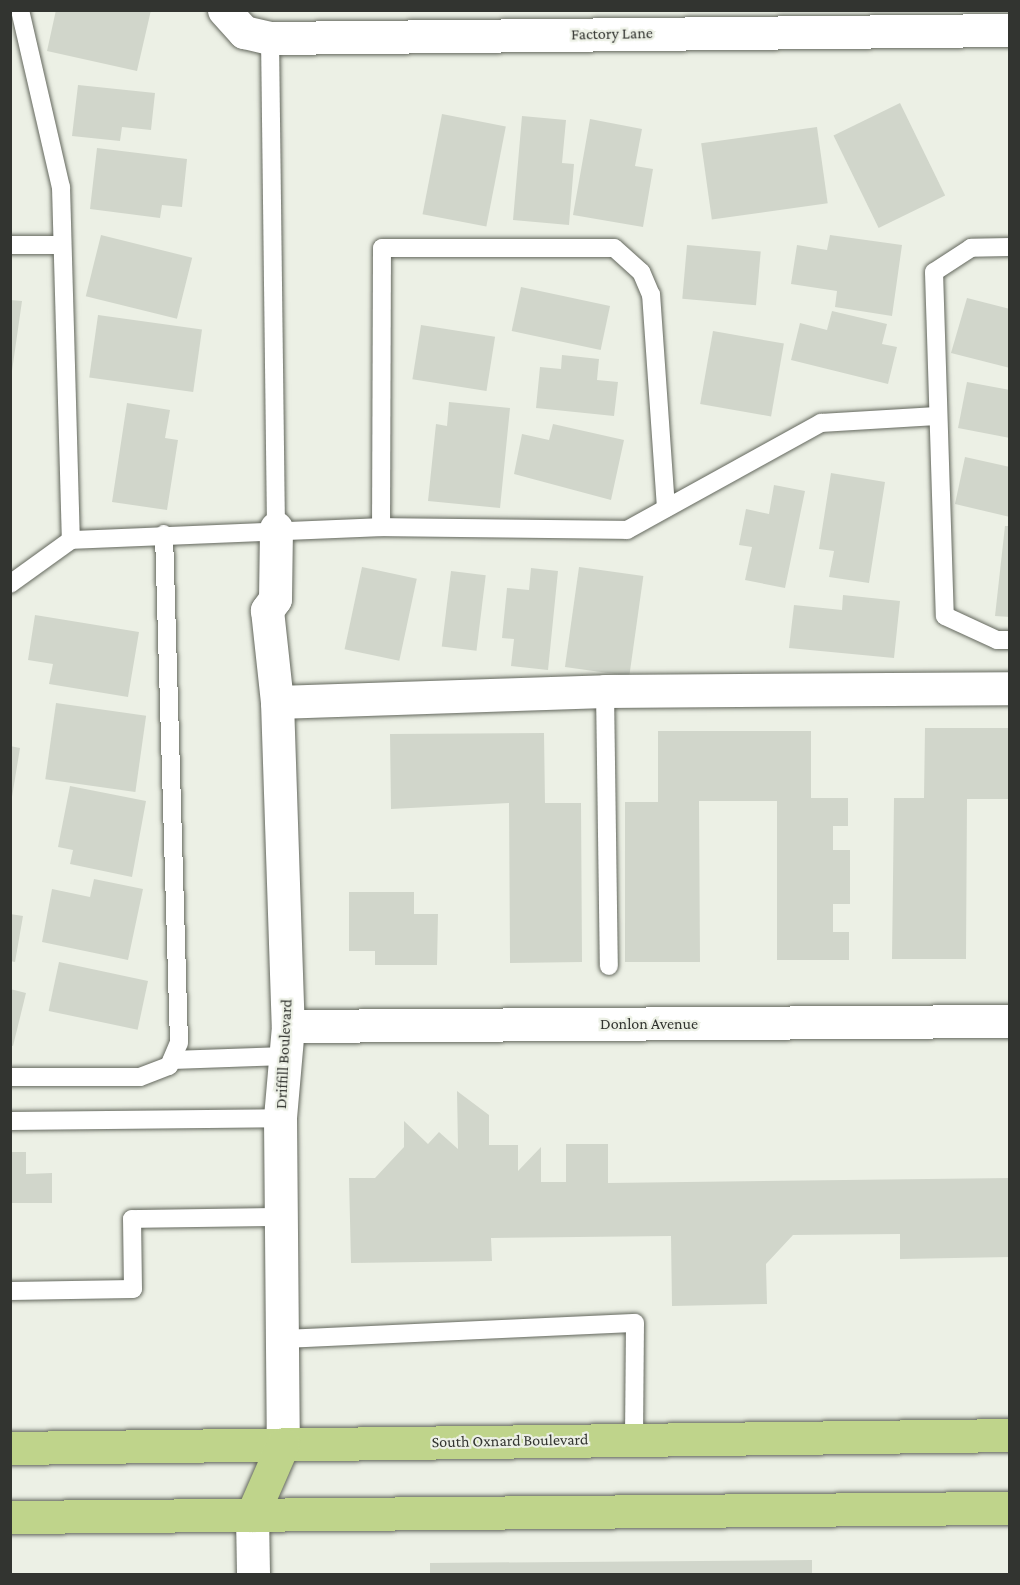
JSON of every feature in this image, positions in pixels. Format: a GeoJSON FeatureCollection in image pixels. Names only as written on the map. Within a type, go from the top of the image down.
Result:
{"type":"FeatureCollection","features":[{"type":"Feature","properties":{"kind":"main road","name":"South Oxnard Boulevard"},"geometry":{"type":"LineString","coordinates":[[10,1448],[1010,1435]]}},
{"type":"Feature","properties":{"kind":"main road"},"geometry":{"type":"LineString","coordinates":[[252,1515],[284,1444]]}},
{"type":"Feature","properties":{"kind":"main road"},"geometry":{"type":"LineString","coordinates":[[10,1517],[1010,1508]]}},
{"type":"Feature","properties":{"kind":"street","name":"Factory Lane"},"geometry":{"type":"LineString","coordinates":[[224,10],[244,32],[270,38],[1010,30]]}},
{"type":"Feature","properties":{"kind":"street","name":"Driffill Boulevard"},"geometry":{"type":"LineString","coordinates":[[276,528],[275,599],[284,607],[284,654],[275,665],[287,1041],[280,1118],[284,1444]]}},
{"type":"Feature","properties":{"kind":"street"},"geometry":{"type":"LineString","coordinates":[[277,702],[605,691],[1010,688]]}},
{"type":"Feature","properties":{"kind":"street","name":"Donlon Avenue"},"geometry":{"type":"LineString","coordinates":[[287,1041],[1010,1021]]}},
{"type":"Feature","properties":{"kind":"street"},"geometry":{"type":"LineString","coordinates":[[252,1515],[253,1575]]}},
{"type":"Feature","properties":{"kind":"lane"},"geometry":{"type":"LineString","coordinates":[[20,10],[61,187],[71,540]]}},
{"type":"Feature","properties":{"kind":"lane"},"geometry":{"type":"LineString","coordinates":[[270,38],[276,528]]}},
{"type":"Feature","properties":{"kind":"lane"},"geometry":{"type":"LineString","coordinates":[[10,246],[62,245]]}},
{"type":"Feature","properties":{"kind":"lane"},"geometry":{"type":"LineString","coordinates":[[1010,247],[971,248],[934,272],[936,416],[945,616],[997,640],[1010,640]]}},
{"type":"Feature","properties":{"kind":"lane"},"geometry":{"type":"LineString","coordinates":[[381,527],[382,248],[614,248],[641,272],[651,295],[666,508]]}},
{"type":"Feature","properties":{"kind":"lane"},"geometry":{"type":"LineString","coordinates":[[10,584],[71,540],[276,528],[627,530],[821,423],[936,416]]}},
{"type":"Feature","properties":{"kind":"lane"},"geometry":{"type":"LineString","coordinates":[[164,534],[177,846],[179,1043],[172,1060]]}},
{"type":"Feature","properties":{"kind":"lane"},"geometry":{"type":"LineString","coordinates":[[605,691],[609,966]]}},
{"type":"Feature","properties":{"kind":"lane"},"geometry":{"type":"LineString","coordinates":[[10,1077],[140,1077],[172,1060],[287,1041]]}},
{"type":"Feature","properties":{"kind":"lane"},"geometry":{"type":"LineString","coordinates":[[10,1121],[280,1118]]}},
{"type":"Feature","properties":{"kind":"lane"},"geometry":{"type":"LineString","coordinates":[[10,1291],[133,1289],[132,1219],[281,1217]]}},
{"type":"Feature","properties":{"kind":"lane"},"geometry":{"type":"LineString","coordinates":[[282,1339],[635,1323],[634,1439]]}},
{"type":"Feature","properties":{"kind":"building"},"geometry":{"type":"Polygon","coordinates":[[[56,10],[151,10],[137,71],[47,51],[56,10]]]}},
{"type":"Feature","properties":{"kind":"building"},"geometry":{"type":"Polygon","coordinates":[[[78,85],[155,93],[151,130],[122,127],[120,141],[72,136],[78,85]]]}},
{"type":"Feature","properties":{"kind":"building"},"geometry":{"type":"Polygon","coordinates":[[[900,103],[945,196],[879,228],[833,135],[900,103]]]}},
{"type":"Feature","properties":{"kind":"building"},"geometry":{"type":"Polygon","coordinates":[[[442,114],[506,126],[486,227],[423,214],[442,114]]]}},
{"type":"Feature","properties":{"kind":"building"},"geometry":{"type":"Polygon","coordinates":[[[522,116],[566,120],[562,163],[574,164],[569,225],[513,220],[522,116]]]}},
{"type":"Feature","properties":{"kind":"building"},"geometry":{"type":"Polygon","coordinates":[[[590,119],[642,129],[635,166],[653,169],[643,227],[573,215],[590,119]]]}},
{"type":"Feature","properties":{"kind":"building"},"geometry":{"type":"Polygon","coordinates":[[[817,127],[828,203],[712,220],[701,143],[817,127]]]}},
{"type":"Feature","properties":{"kind":"building"},"geometry":{"type":"Polygon","coordinates":[[[97,148],[187,159],[182,207],[162,205],[160,218],[90,209],[97,148]]]}},
{"type":"Feature","properties":{"kind":"building"},"geometry":{"type":"Polygon","coordinates":[[[101,235],[192,258],[177,319],[86,296],[101,235]]]}},
{"type":"Feature","properties":{"kind":"building"},"geometry":{"type":"Polygon","coordinates":[[[830,235],[902,245],[892,316],[835,307],[837,291],[791,284],[797,245],[827,250],[830,235]]]}},
{"type":"Feature","properties":{"kind":"building"},"geometry":{"type":"Polygon","coordinates":[[[687,245],[761,251],[756,305],[682,299],[687,245]]]}},
{"type":"Feature","properties":{"kind":"building"},"geometry":{"type":"Polygon","coordinates":[[[521,287],[610,306],[601,350],[512,331],[521,287]]]}},
{"type":"Feature","properties":{"kind":"building"},"geometry":{"type":"Polygon","coordinates":[[[967,298],[1010,309],[1010,368],[951,353],[967,298]]]}},
{"type":"Feature","properties":{"kind":"building"},"geometry":{"type":"Polygon","coordinates":[[[10,300],[22,301],[12,371],[10,371],[10,300]]]}},
{"type":"Feature","properties":{"kind":"building"},"geometry":{"type":"Polygon","coordinates":[[[832,311],[887,324],[882,344],[897,347],[888,384],[791,360],[800,323],[827,330],[832,311]]]}},
{"type":"Feature","properties":{"kind":"building"},"geometry":{"type":"Polygon","coordinates":[[[98,315],[202,330],[193,392],[89,377],[98,315]]]}},
{"type":"Feature","properties":{"kind":"building"},"geometry":{"type":"Polygon","coordinates":[[[421,325],[495,337],[486,391],[412,379],[421,325]]]}},
{"type":"Feature","properties":{"kind":"building"},"geometry":{"type":"Polygon","coordinates":[[[713,331],[784,344],[771,416],[700,404],[713,331]]]}},
{"type":"Feature","properties":{"kind":"building"},"geometry":{"type":"Polygon","coordinates":[[[562,355],[599,359],[597,380],[618,382],[614,416],[536,408],[540,367],[561,369],[562,355]]]}},
{"type":"Feature","properties":{"kind":"building"},"geometry":{"type":"Polygon","coordinates":[[[967,382],[1010,390],[1010,438],[958,428],[967,382]]]}},
{"type":"Feature","properties":{"kind":"building"},"geometry":{"type":"Polygon","coordinates":[[[449,402],[510,408],[500,508],[428,501],[436,424],[447,426],[449,402]]]}},
{"type":"Feature","properties":{"kind":"building"},"geometry":{"type":"Polygon","coordinates":[[[127,403],[170,410],[165,438],[178,440],[167,510],[112,502],[127,403]]]}},
{"type":"Feature","properties":{"kind":"building"},"geometry":{"type":"Polygon","coordinates":[[[553,424],[624,440],[611,500],[514,474],[522,434],[549,440],[553,424]]]}},
{"type":"Feature","properties":{"kind":"building"},"geometry":{"type":"Polygon","coordinates":[[[965,457],[1010,467],[1010,517],[955,504],[965,457]]]}},
{"type":"Feature","properties":{"kind":"building"},"geometry":{"type":"Polygon","coordinates":[[[831,473],[885,482],[869,583],[829,577],[834,551],[819,549],[831,473]]]}},
{"type":"Feature","properties":{"kind":"building"},"geometry":{"type":"Polygon","coordinates":[[[774,485],[805,491],[785,588],[745,580],[752,547],[739,545],[746,509],[769,514],[774,485]]]}},
{"type":"Feature","properties":{"kind":"building"},"geometry":{"type":"Polygon","coordinates":[[[1005,526],[1010,526],[1010,617],[995,616],[1005,526]]]}},
{"type":"Feature","properties":{"kind":"building"},"geometry":{"type":"Polygon","coordinates":[[[362,567],[417,579],[399,661],[345,649],[362,567]]]}},
{"type":"Feature","properties":{"kind":"building"},"geometry":{"type":"Polygon","coordinates":[[[579,567],[643,576],[629,676],[565,667],[579,567]]]}},
{"type":"Feature","properties":{"kind":"building"},"geometry":{"type":"Polygon","coordinates":[[[531,568],[558,571],[548,670],[511,666],[514,639],[502,638],[507,588],[529,590],[531,568]]]}},
{"type":"Feature","properties":{"kind":"building"},"geometry":{"type":"Polygon","coordinates":[[[451,571],[486,575],[476,651],[442,646],[451,571]]]}},
{"type":"Feature","properties":{"kind":"building"},"geometry":{"type":"Polygon","coordinates":[[[843,595],[900,601],[894,658],[789,648],[794,605],[842,610],[843,595]]]}},
{"type":"Feature","properties":{"kind":"building"},"geometry":{"type":"Polygon","coordinates":[[[35,615],[139,632],[128,697],[49,684],[53,664],[28,660],[35,615]]]}},
{"type":"Feature","properties":{"kind":"building"},"geometry":{"type":"Polygon","coordinates":[[[56,703],[146,716],[135,792],[45,779],[56,703]]]}},
{"type":"Feature","properties":{"kind":"building"},"geometry":{"type":"Polygon","coordinates":[[[925,728],[1010,728],[1010,799],[967,799],[966,959],[892,959],[894,798],[924,798],[925,728]]]}},
{"type":"Feature","properties":{"kind":"building"},"geometry":{"type":"Polygon","coordinates":[[[658,731],[811,731],[811,798],[848,798],[848,826],[833,826],[833,850],[850,850],[850,904],[833,904],[833,932],[849,932],[849,960],[777,960],[777,801],[699,801],[700,962],[625,962],[625,802],[658,802],[658,731]]]}},
{"type":"Feature","properties":{"kind":"building"},"geometry":{"type":"Polygon","coordinates":[[[544,733],[545,803],[581,803],[582,962],[510,963],[509,803],[391,809],[390,734],[544,733]]]}},
{"type":"Feature","properties":{"kind":"building"},"geometry":{"type":"Polygon","coordinates":[[[10,746],[20,748],[12,797],[10,797],[10,746]]]}},
{"type":"Feature","properties":{"kind":"building"},"geometry":{"type":"Polygon","coordinates":[[[70,786],[146,801],[132,877],[70,864],[73,850],[58,847],[70,786]]]}},
{"type":"Feature","properties":{"kind":"building"},"geometry":{"type":"Polygon","coordinates":[[[94,879],[143,889],[128,960],[42,942],[52,889],[90,897],[94,879]]]}},
{"type":"Feature","properties":{"kind":"building"},"geometry":{"type":"Polygon","coordinates":[[[349,892],[414,892],[414,914],[438,914],[437,965],[375,965],[375,951],[349,951],[349,892]]]}},
{"type":"Feature","properties":{"kind":"building"},"geometry":{"type":"Polygon","coordinates":[[[10,914],[23,916],[15,962],[10,961],[10,914]]]}},
{"type":"Feature","properties":{"kind":"building"},"geometry":{"type":"Polygon","coordinates":[[[59,962],[148,981],[138,1030],[49,1011],[59,962]]]}},
{"type":"Feature","properties":{"kind":"building"},"geometry":{"type":"Polygon","coordinates":[[[10,989],[26,993],[13,1046],[10,1045],[10,989]]]}},
{"type":"Feature","properties":{"kind":"building"},"geometry":{"type":"Polygon","coordinates":[[[457,1091],[489,1115],[489,1145],[518,1145],[518,1171],[541,1147],[541,1182],[566,1182],[566,1144],[608,1144],[608,1183],[1010,1178],[1010,1257],[900,1259],[900,1234],[793,1235],[766,1264],[767,1304],[672,1306],[671,1236],[491,1238],[492,1261],[351,1263],[349,1178],[375,1178],[404,1147],[404,1121],[428,1144],[439,1132],[458,1149],[457,1091]]]}},
{"type":"Feature","properties":{"kind":"building"},"geometry":{"type":"Polygon","coordinates":[[[10,1152],[26,1152],[26,1174],[52,1173],[52,1203],[10,1203],[10,1152]]]}},
{"type":"Feature","properties":{"kind":"building"},"geometry":{"type":"Polygon","coordinates":[[[812,1560],[812,1574],[430,1574],[430,1563],[812,1560]]]}}]}
